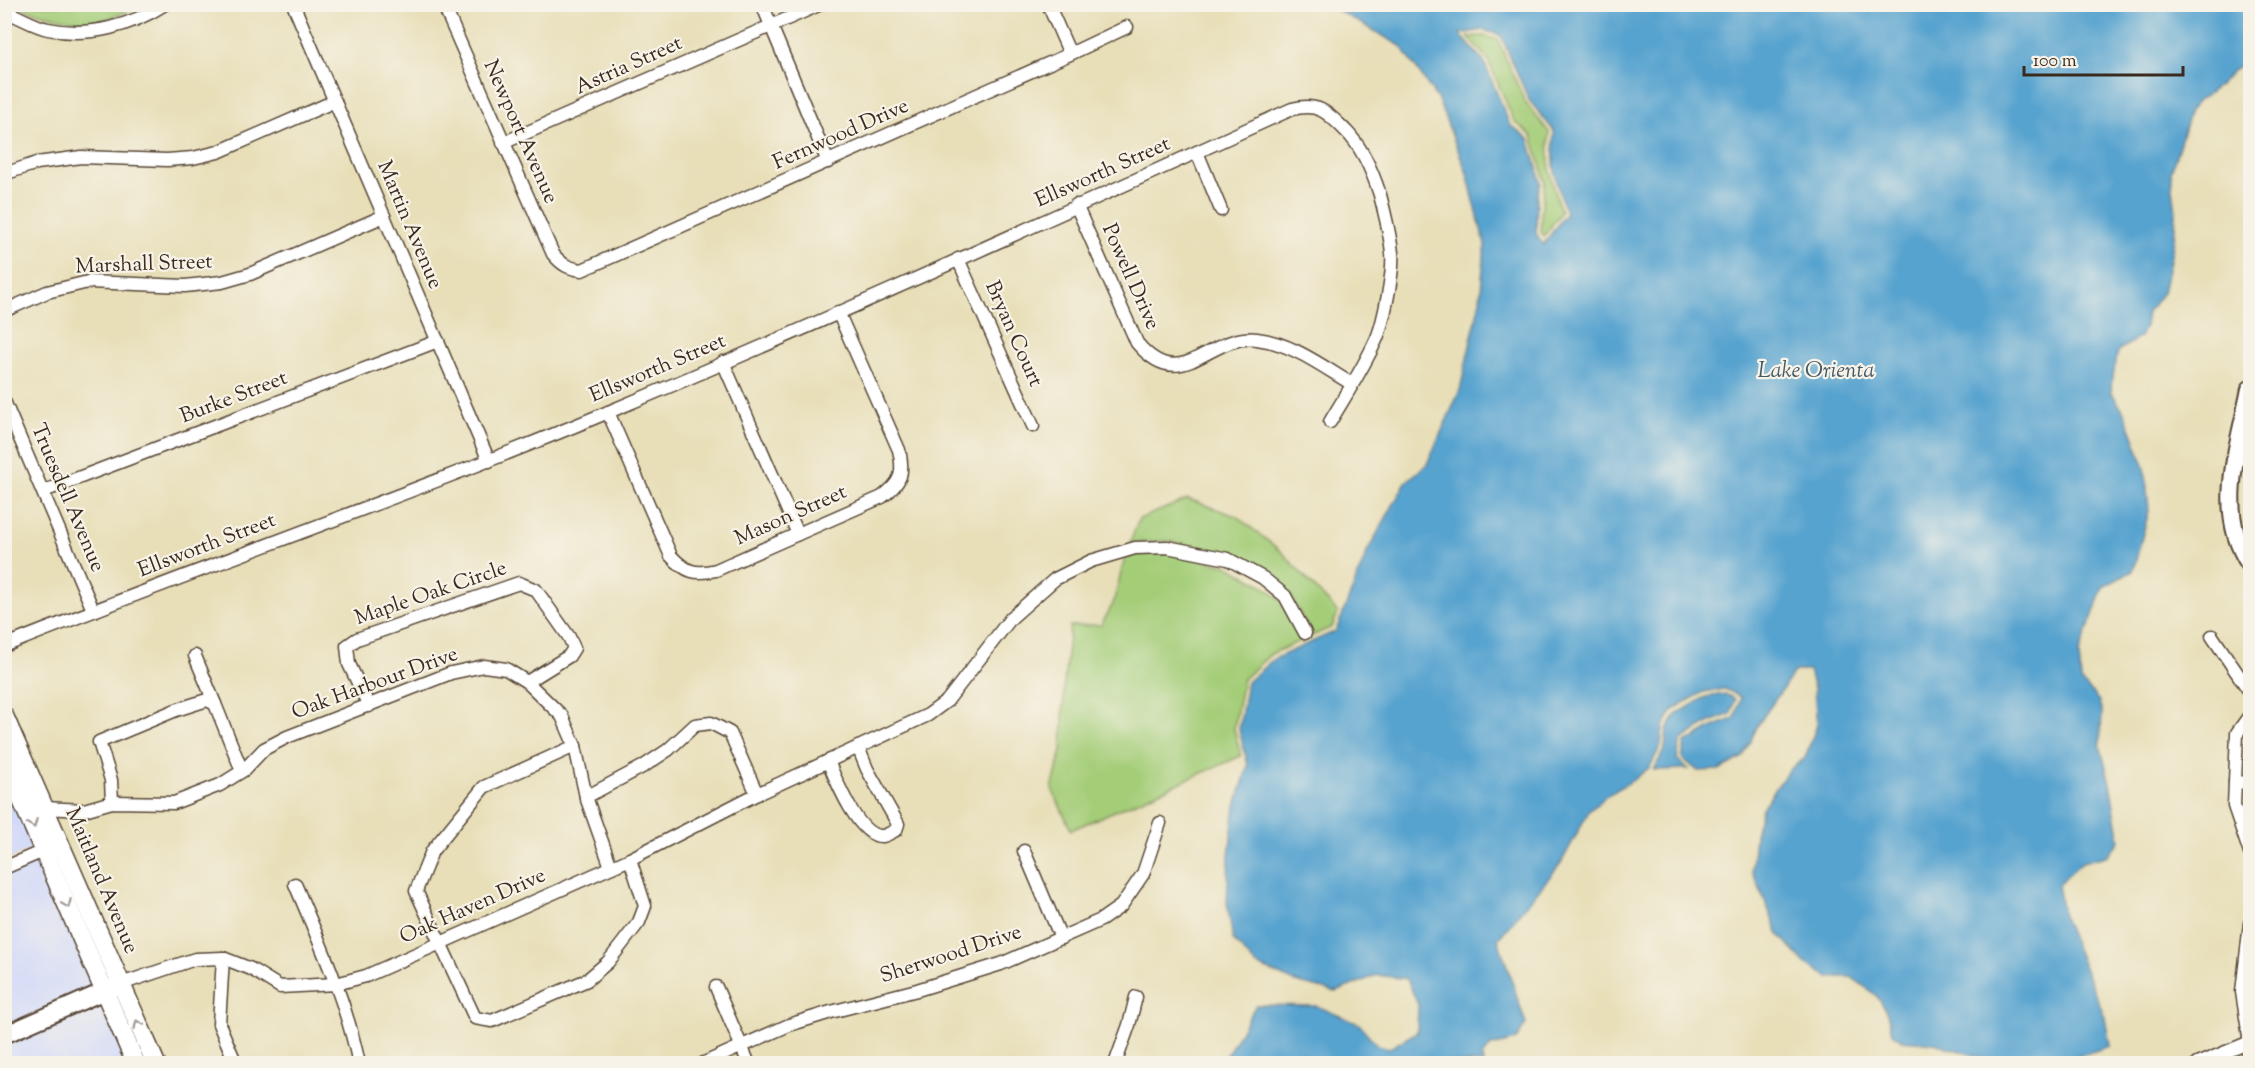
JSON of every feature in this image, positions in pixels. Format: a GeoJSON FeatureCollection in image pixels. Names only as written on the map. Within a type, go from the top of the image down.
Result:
{"type":"FeatureCollection","features":[{"type":"Feature","properties":{"kind":"main road","name":"Maitland Avenue"},"geometry":{"type":"LineString","coordinates":[[4,716],[44,808],[52,847]]}},
{"type":"Feature","properties":{"kind":"main road","name":"Maitland Avenue"},"geometry":{"type":"LineString","coordinates":[[4,759],[52,847],[112,987],[136,1064]]}},
{"type":"Feature","properties":{"kind":"main road","name":"Maitland Avenue"},"geometry":{"type":"LineString","coordinates":[[112,987],[156,1064]]}},
{"type":"Feature","properties":{"kind":"street"},"geometry":{"type":"LineString","coordinates":[[4,11],[47,29],[79,32],[114,28],[144,18],[165,4]]}},
{"type":"Feature","properties":{"kind":"street","name":"Martin Avenue"},"geometry":{"type":"LineString","coordinates":[[293,4],[489,461]]}},
{"type":"Feature","properties":{"kind":"street","name":"Newport Avenue"},"geometry":{"type":"LineString","coordinates":[[442,4],[553,255],[561,264],[570,269]]}},
{"type":"Feature","properties":{"kind":"street"},"geometry":{"type":"LineString","coordinates":[[762,4],[828,162]]}},
{"type":"Feature","properties":{"kind":"street","name":"Astria Street"},"geometry":{"type":"LineString","coordinates":[[503,143],[821,4]]}},
{"type":"Feature","properties":{"kind":"street"},"geometry":{"type":"LineString","coordinates":[[1048,4],[1071,54]]}},
{"type":"Feature","properties":{"kind":"street","name":"Fernwood Drive"},"geometry":{"type":"LineString","coordinates":[[570,269],[582,270],[594,266],[1127,27]]}},
{"type":"Feature","properties":{"kind":"street"},"geometry":{"type":"LineString","coordinates":[[4,174],[37,163],[81,157],[167,160],[193,158],[218,152],[335,101]]}},
{"type":"Feature","properties":{"kind":"street","name":"Ellsworth Street"},"geometry":{"type":"LineString","coordinates":[[4,646],[93,610],[489,461],[608,412],[958,259],[1292,109],[1305,106],[1328,113],[1350,135],[1372,171],[1387,220],[1393,256],[1385,312],[1377,337],[1352,384]]}},
{"type":"Feature","properties":{"kind":"street"},"geometry":{"type":"LineString","coordinates":[[1197,152],[1221,210]]}},
{"type":"Feature","properties":{"kind":"street","name":"Powell Drive"},"geometry":{"type":"LineString","coordinates":[[1076,205],[1137,343],[1146,354],[1159,363],[1170,366],[1184,364],[1234,341],[1254,339],[1275,342],[1352,384]]}},
{"type":"Feature","properties":{"kind":"street","name":"Marshall Street"},"geometry":{"type":"LineString","coordinates":[[4,311],[47,292],[88,282],[185,286],[222,282],[250,274],[384,216]]}},
{"type":"Feature","properties":{"kind":"street","name":"Bryan Court"},"geometry":{"type":"LineString","coordinates":[[958,259],[1033,426]]}},
{"type":"Feature","properties":{"kind":"street","name":"Mason Street"},"geometry":{"type":"LineString","coordinates":[[608,412],[671,556],[681,567],[690,572],[705,573],[716,570],[882,497],[893,489],[900,479],[902,466],[898,450],[838,312]]}},
{"type":"Feature","properties":{"kind":"street","name":"Burke Street"},"geometry":{"type":"LineString","coordinates":[[44,491],[438,341]]}},
{"type":"Feature","properties":{"kind":"street"},"geometry":{"type":"LineString","coordinates":[[723,362],[798,534]]}},
{"type":"Feature","properties":{"kind":"street"},"geometry":{"type":"LineString","coordinates":[[1330,422],[1352,384]]}},
{"type":"Feature","properties":{"kind":"street"},"geometry":{"type":"LineString","coordinates":[[2250,389],[2230,491],[2231,521],[2250,565]]}},
{"type":"Feature","properties":{"kind":"street","name":"Truesdell Avenue"},"geometry":{"type":"LineString","coordinates":[[4,401],[93,610]]}},
{"type":"Feature","properties":{"kind":"street","name":"Oak Haven Drive"},"geometry":{"type":"LineString","coordinates":[[112,987],[195,959],[223,958],[251,969],[280,987],[336,984],[366,976],[630,859],[757,794],[928,715],[946,701],[1011,618],[1055,579],[1091,561],[1135,548],[1167,547],[1228,559],[1263,578],[1286,596],[1305,633]]}},
{"type":"Feature","properties":{"kind":"street","name":"Maple Oak Circle"},"geometry":{"type":"LineString","coordinates":[[369,706],[349,664],[347,646],[357,639],[519,583],[536,590],[569,637],[574,648],[569,657],[527,682]]}},
{"type":"Feature","properties":{"kind":"street"},"geometry":{"type":"LineString","coordinates":[[2212,636],[2250,692]]}},
{"type":"Feature","properties":{"kind":"street"},"geometry":{"type":"LineString","coordinates":[[195,656],[242,771]]}},
{"type":"Feature","properties":{"kind":"street","name":"Oak Harbour Drive"},"geometry":{"type":"LineString","coordinates":[[44,808],[84,810],[112,802],[174,803],[220,785],[242,771],[264,749],[272,745],[451,673],[484,666],[506,669],[527,682],[562,716],[575,746],[586,797],[610,867]]}},
{"type":"Feature","properties":{"kind":"street"},"geometry":{"type":"LineString","coordinates":[[112,802],[111,780],[99,742],[186,706],[207,700],[215,704]]}},
{"type":"Feature","properties":{"kind":"street"},"geometry":{"type":"LineString","coordinates":[[2250,715],[2237,733],[2234,806],[2250,854]]}},
{"type":"Feature","properties":{"kind":"street"},"geometry":{"type":"LineString","coordinates":[[586,797],[644,766],[668,750],[695,725],[711,723],[730,733],[757,794]]}},
{"type":"Feature","properties":{"kind":"street"},"geometry":{"type":"LineString","coordinates":[[575,746],[484,787],[432,851],[416,891],[442,942],[475,1018],[492,1021],[587,980],[608,962],[639,922],[645,906],[630,859]]}},
{"type":"Feature","properties":{"kind":"street"},"geometry":{"type":"LineString","coordinates":[[828,761],[838,788],[855,817],[875,835],[884,836],[896,830],[898,824],[867,769],[858,747]]}},
{"type":"Feature","properties":{"kind":"street"},"geometry":{"type":"LineString","coordinates":[[2235,782],[2250,783]]}},
{"type":"Feature","properties":{"kind":"street","name":"Sherwood Drive"},"geometry":{"type":"LineString","coordinates":[[702,1064],[799,1022],[917,990],[1001,964],[1101,920],[1121,906],[1143,874],[1160,823]]}},
{"type":"Feature","properties":{"kind":"street"},"geometry":{"type":"LineString","coordinates":[[4,868],[52,847]]}},
{"type":"Feature","properties":{"kind":"street"},"geometry":{"type":"LineString","coordinates":[[1024,851],[1061,938]]}},
{"type":"Feature","properties":{"kind":"street"},"geometry":{"type":"LineString","coordinates":[[295,884],[336,984],[351,1029],[358,1064]]}},
{"type":"Feature","properties":{"kind":"street"},"geometry":{"type":"LineString","coordinates":[[2197,1064],[2250,1042],[2242,992],[2250,929]]}},
{"type":"Feature","properties":{"kind":"street"},"geometry":{"type":"LineString","coordinates":[[223,958],[219,1024],[236,1064]]}},
{"type":"Feature","properties":{"kind":"street"},"geometry":{"type":"LineString","coordinates":[[4,1035],[112,987]]}},
{"type":"Feature","properties":{"kind":"street"},"geometry":{"type":"LineString","coordinates":[[716,987],[749,1064]]}},
{"type":"Feature","properties":{"kind":"street"},"geometry":{"type":"LineString","coordinates":[[1114,1064],[1129,1025],[1136,997]]}},
{"type":"Feature","properties":{"kind":"shaded area"},"geometry":{"type":"Polygon","coordinates":[[[4,776],[35,848],[5,861],[4,861],[4,776]]]}},
{"type":"Feature","properties":{"kind":"shaded area"},"geometry":{"type":"Polygon","coordinates":[[[40,859],[96,988],[4,1028],[4,875],[40,859]]]}},
{"type":"Feature","properties":{"kind":"shaded area"},"geometry":{"type":"Polygon","coordinates":[[[101,999],[128,1063],[5,1063],[4,1042],[101,999]]]}},
{"type":"Feature","properties":{"kind":"green space"},"geometry":{"type":"Polygon","coordinates":[[[16,5],[140,5],[114,17],[87,22],[18,8],[16,5]]]}},
{"type":"Feature","properties":{"kind":"green space"},"geometry":{"type":"Polygon","coordinates":[[[1484,36],[1498,40],[1525,102],[1549,132],[1550,173],[1561,212],[1544,236],[1541,232],[1541,215],[1545,181],[1532,136],[1514,121],[1488,60],[1468,37],[1484,36]]]}},
{"type":"Feature","properties":{"kind":"green space"},"geometry":{"type":"Polygon","coordinates":[[[1188,499],[1236,516],[1282,552],[1338,613],[1332,627],[1312,636],[1290,594],[1230,554],[1168,541],[1130,543],[1139,519],[1188,499]]]}},
{"type":"Feature","properties":{"kind":"green space"},"geometry":{"type":"Polygon","coordinates":[[[1167,553],[1227,565],[1261,584],[1281,600],[1302,640],[1271,654],[1243,679],[1234,729],[1241,756],[1071,830],[1052,789],[1062,750],[1064,684],[1070,626],[1101,625],[1113,604],[1125,557],[1136,554],[1167,553]]]}},
{"type":"Feature","properties":{"kind":"water","name":"Lake Orienta"},"geometry":{"type":"Polygon","coordinates":[[[1328,5],[2250,5],[2250,65],[2237,67],[2190,110],[2171,172],[2176,213],[2174,241],[2163,293],[2147,312],[2145,327],[2140,337],[2118,351],[2111,385],[2112,393],[2125,414],[2145,468],[2149,511],[2133,571],[2103,587],[2079,654],[2081,681],[2099,701],[2102,713],[2100,745],[2110,783],[2120,841],[2106,856],[2082,862],[2058,884],[2064,920],[2105,1017],[2110,1046],[2057,1063],[2003,1064],[1934,1043],[1902,1040],[1893,1033],[1885,1008],[1876,995],[1851,977],[1828,977],[1805,963],[1779,935],[1752,870],[1755,835],[1762,808],[1788,771],[1805,758],[1817,725],[1814,689],[1809,671],[1795,671],[1759,723],[1743,757],[1719,770],[1698,771],[1682,758],[1685,743],[1735,718],[1741,697],[1725,689],[1703,692],[1673,710],[1663,727],[1661,745],[1650,767],[1608,795],[1589,811],[1561,863],[1498,939],[1526,1024],[1516,1040],[1491,1046],[1482,1056],[1483,1063],[1222,1063],[1256,1005],[1317,1006],[1359,1024],[1377,1045],[1390,1048],[1417,1032],[1418,1005],[1407,979],[1377,975],[1336,992],[1295,982],[1256,965],[1233,940],[1227,903],[1234,813],[1248,765],[1239,730],[1247,682],[1274,659],[1336,631],[1368,550],[1406,482],[1427,464],[1460,390],[1480,301],[1485,245],[1467,173],[1438,100],[1401,46],[1328,5]],[[1484,30],[1460,34],[1484,62],[1510,125],[1529,139],[1541,182],[1537,196],[1536,233],[1543,245],[1566,213],[1555,173],[1554,131],[1529,100],[1501,36],[1484,30]]]}},
{"type":"Feature","properties":{"kind":"water"},"geometry":{"type":"Polygon","coordinates":[[[1725,694],[1735,699],[1731,714],[1710,722],[1681,740],[1677,759],[1688,769],[1654,770],[1665,748],[1667,729],[1677,714],[1705,697],[1725,694]]]}}]}
